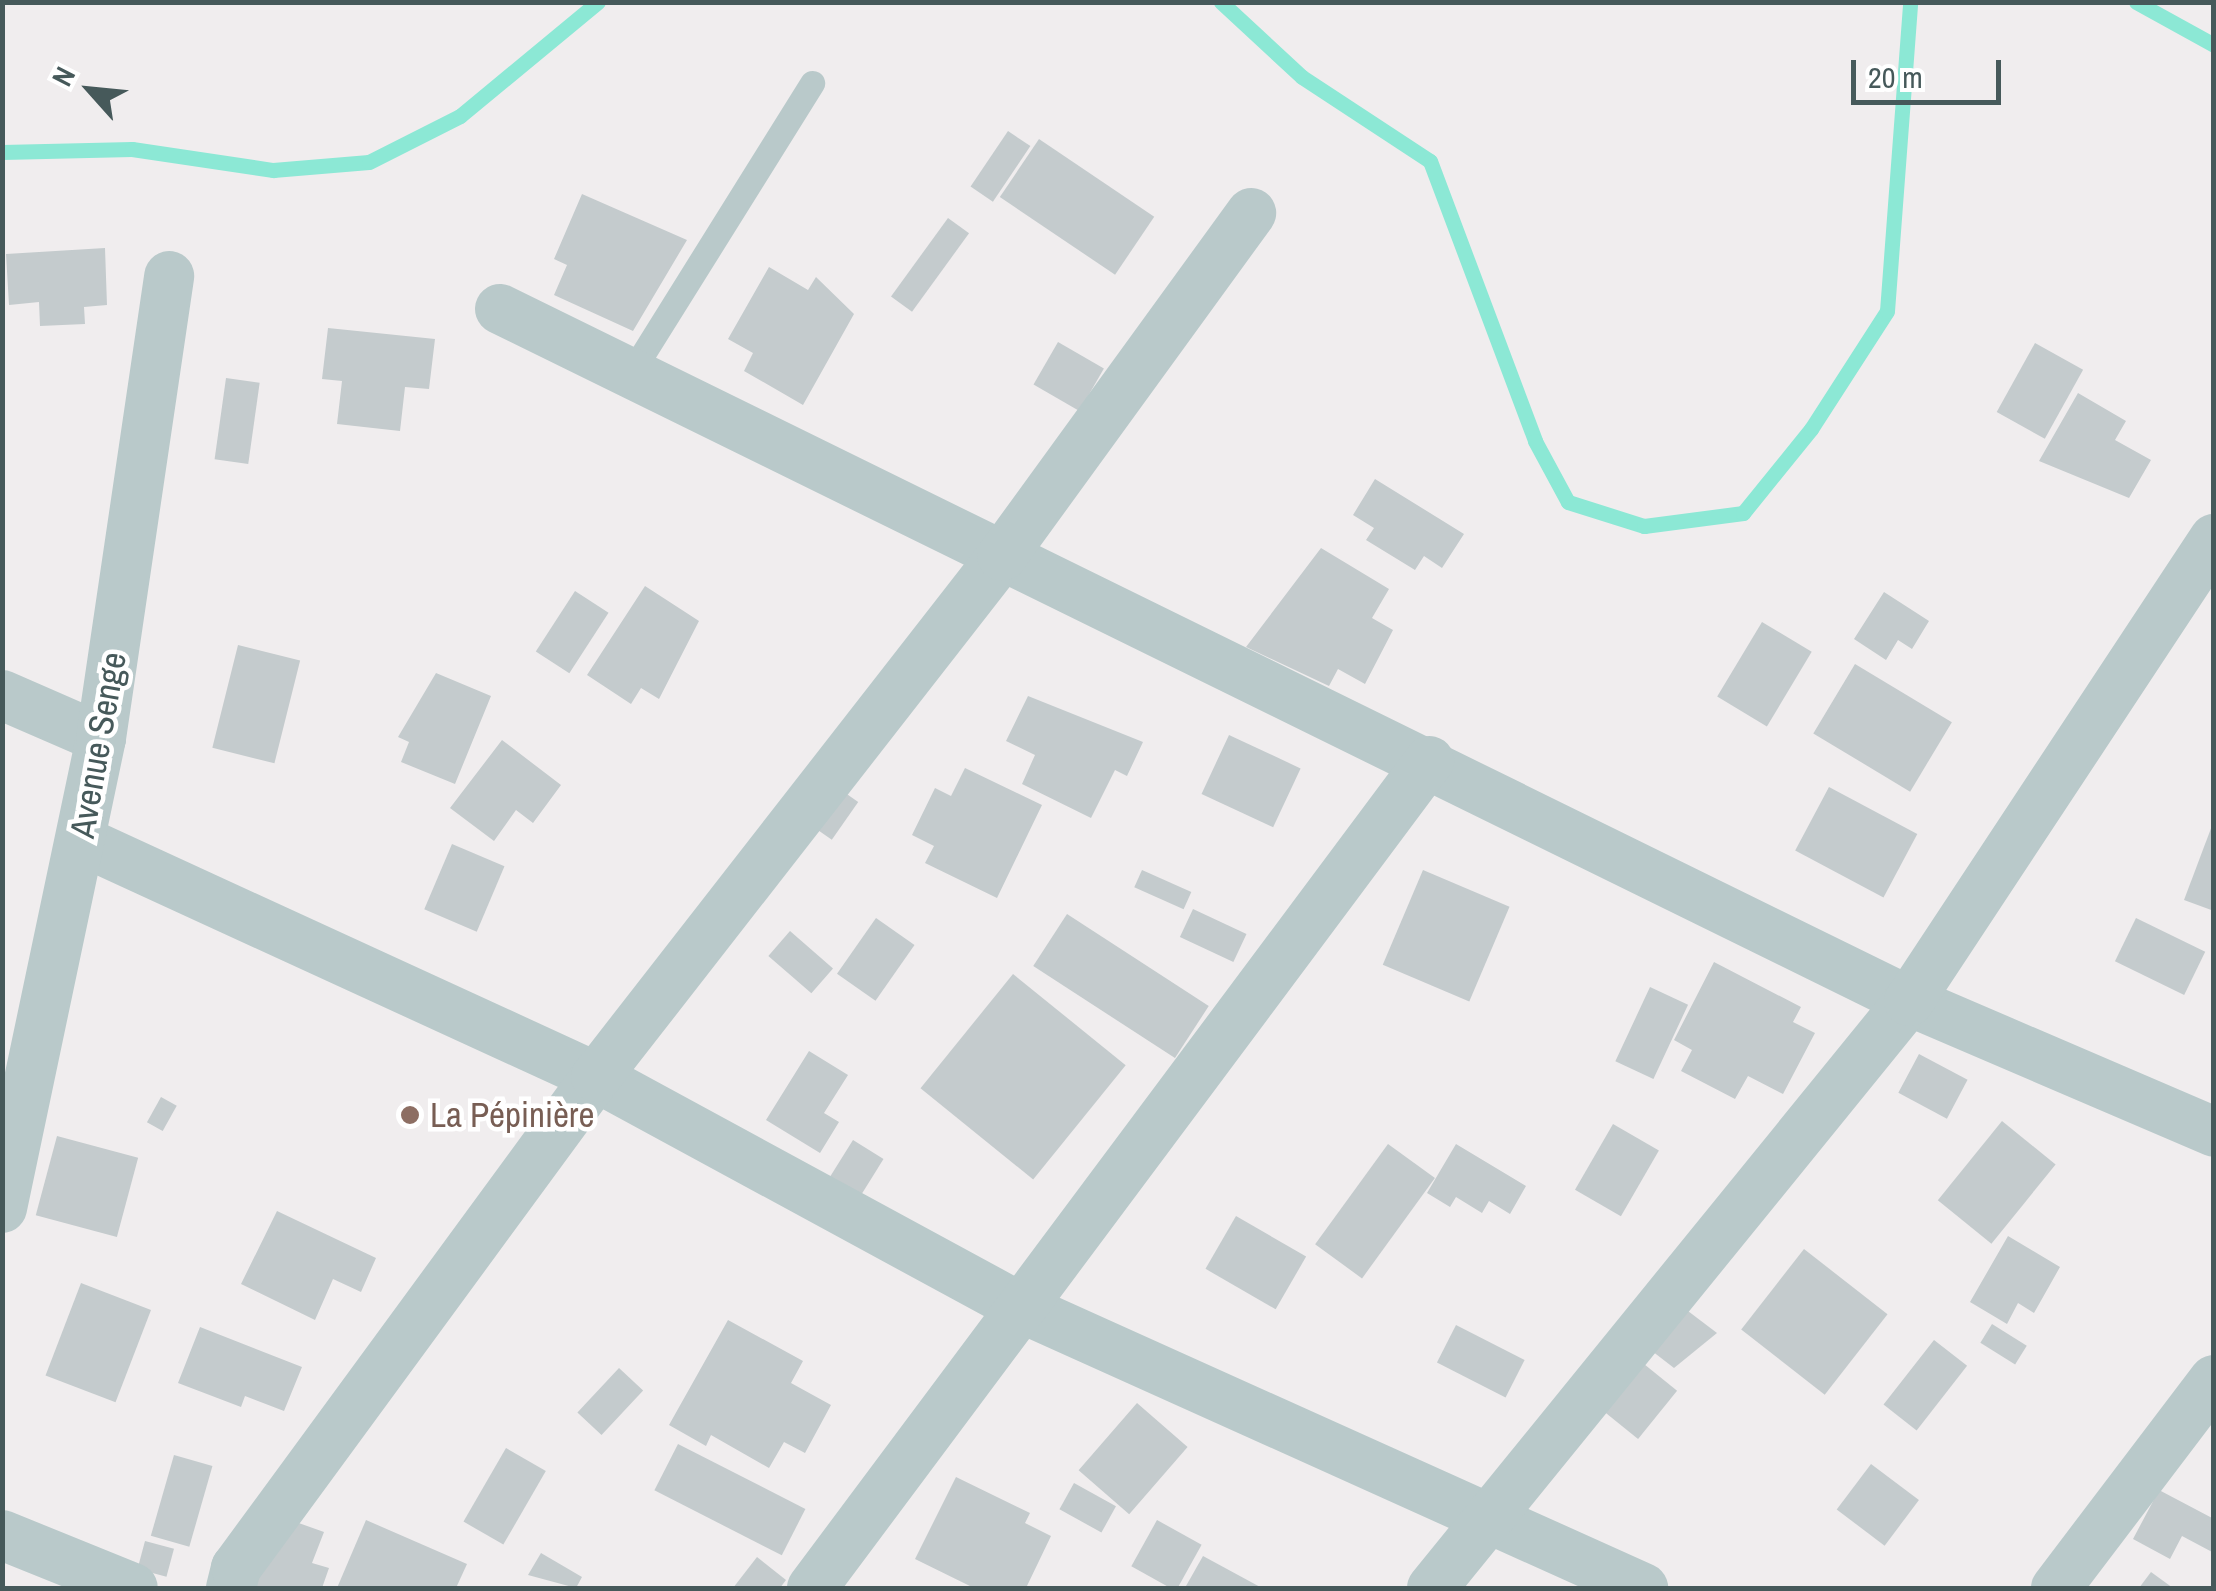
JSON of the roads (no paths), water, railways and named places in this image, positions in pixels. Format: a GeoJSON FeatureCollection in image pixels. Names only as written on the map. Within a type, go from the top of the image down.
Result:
{"type":"FeatureCollection","features":[{"type":"Feature","properties":{"kind":"street"},"geometry":{"type":"LineString","coordinates":[[231,1588],[236,1568],[596,1077],[1002,556],[1252,213]]}},
{"type":"Feature","properties":{"kind":"street","name":"Avenue Senge"},"geometry":{"type":"LineString","coordinates":[[2,1208],[101,738],[169,276]]}},
{"type":"Feature","properties":{"kind":"street"},"geometry":{"type":"LineString","coordinates":[[500,309],[1429,761],[1909,1001],[2214,1132]]}},
{"type":"Feature","properties":{"kind":"street"},"geometry":{"type":"LineString","coordinates":[[1432,1588],[1909,1001],[2214,538]]}},
{"type":"Feature","properties":{"kind":"street"},"geometry":{"type":"LineString","coordinates":[[2,694],[101,738]]}},
{"type":"Feature","properties":{"kind":"street"},"geometry":{"type":"LineString","coordinates":[[812,1588],[1026,1310],[1429,761]]}},
{"type":"Feature","properties":{"kind":"street"},"geometry":{"type":"LineString","coordinates":[[82,841],[596,1077],[1026,1310],[1643,1588]]}},
{"type":"Feature","properties":{"kind":"street"},"geometry":{"type":"LineString","coordinates":[[2056,1588],[2214,1380]]}},
{"type":"Feature","properties":{"kind":"street"},"geometry":{"type":"LineString","coordinates":[[2,1535],[134,1588]]}},
{"type":"Feature","properties":{"kind":"lane"},"geometry":{"type":"LineString","coordinates":[[632,373],[812,83]]}},
{"type":"Feature","properties":{"kind":"waterway"},"geometry":{"type":"LineString","coordinates":[[2,152],[132,149],[273,170],[369,162],[460,116],[598,2]]}},
{"type":"Feature","properties":{"kind":"waterway"},"geometry":{"type":"LineString","coordinates":[[1221,2],[1302,77],[1430,161],[1535,441],[1568,502],[1644,526],[1743,513],[1811,429],[1887,311],[1910,2]]}},
{"type":"Feature","properties":{"kind":"waterway"},"geometry":{"type":"LineString","coordinates":[[2136,2],[2214,45]]}},
{"type":"Feature","properties":{"kind":"place","name":"La Pépinière"},"geometry":{"type":"Point","coordinates":[410,1115]}}]}
